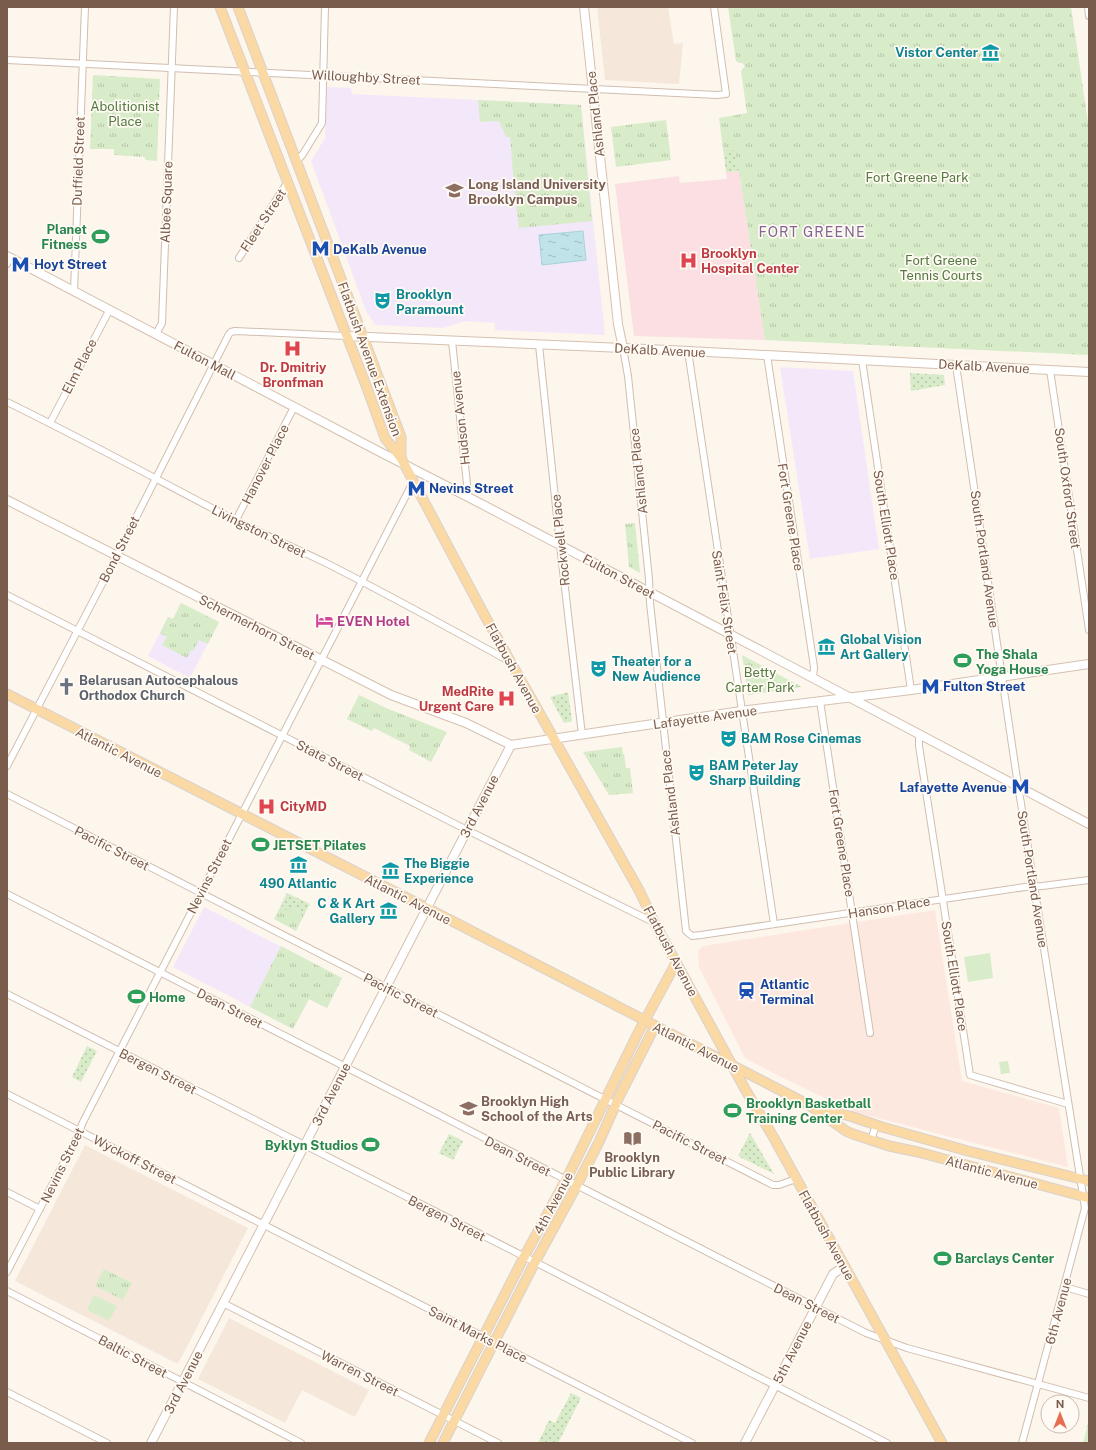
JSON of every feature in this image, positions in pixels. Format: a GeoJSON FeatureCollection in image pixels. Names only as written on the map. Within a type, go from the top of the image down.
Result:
{"type":"FeatureCollection","features":[{"type":"Feature","properties":{"kind":"main road","name":"Flatbush Avenue Extension"},"geometry":{"type":"LineString","coordinates":[[220,7],[385,438],[403,461]]}},
{"type":"Feature","properties":{"kind":"main road","name":"Flatbush Avenue Extension"},"geometry":{"type":"LineString","coordinates":[[238,7],[401,437],[403,461]]}},
{"type":"Feature","properties":{"kind":"main road","name":"Ashland Place"},"geometry":{"type":"LineString","coordinates":[[584,7],[618,324],[623,348]]}},
{"type":"Feature","properties":{"kind":"main road","name":"Fulton Mall"},"geometry":{"type":"LineString","coordinates":[[8,259],[74,291],[294,407],[403,461]]}},
{"type":"Feature","properties":{"kind":"main road","name":"DeKalb Avenue"},"geometry":{"type":"LineString","coordinates":[[346,336],[688,351],[1089,372]]}},
{"type":"Feature","properties":{"kind":"main road","name":"Flatbush Avenue"},"geometry":{"type":"LineString","coordinates":[[403,461],[511,661],[640,892],[676,963],[942,1443]]}},
{"type":"Feature","properties":{"kind":"main road","name":"Fulton Street"},"geometry":{"type":"LineString","coordinates":[[403,461],[649,593],[730,634],[1089,824]]}},
{"type":"Feature","properties":{"kind":"main road","name":"Schermerhorn Street"},"geometry":{"type":"LineString","coordinates":[[7,500],[391,695],[466,723],[511,745]]}},
{"type":"Feature","properties":{"kind":"main road","name":"Lafayette Avenue"},"geometry":{"type":"LineString","coordinates":[[511,745],[742,711],[911,690],[1089,664]]}},
{"type":"Feature","properties":{"kind":"main road","name":"Atlantic Avenue"},"geometry":{"type":"LineString","coordinates":[[7,694],[809,1105],[846,1131],[871,1140],[1086,1198]]}},
{"type":"Feature","properties":{"kind":"main road","name":"3rd Avenue"},"geometry":{"type":"LineString","coordinates":[[151,1443],[511,745]]}},
{"type":"Feature","properties":{"kind":"main road","name":"4th Avenue"},"geometry":{"type":"LineString","coordinates":[[429,1443],[524,1257],[566,1180],[606,1100],[608,1092],[645,1020],[676,963]]}},
{"type":"Feature","properties":{"kind":"main road","name":"4th Avenue"},"geometry":{"type":"LineString","coordinates":[[443,1443],[535,1262],[599,1142],[616,1104],[655,1026]]}},
{"type":"Feature","properties":{"kind":"main road","name":"Atlantic Avenue"},"geometry":{"type":"LineString","coordinates":[[809,1105],[853,1117],[876,1126],[1085,1180]]}},
{"type":"Feature","properties":{"kind":"main road","name":"5th Avenue"},"geometry":{"type":"LineString","coordinates":[[745,1443],[833,1274],[844,1266]]}},
{"type":"Feature","properties":{"kind":"street","name":"Duffield Street"},"geometry":{"type":"LineString","coordinates":[[74,291],[84,7]]}},
{"type":"Feature","properties":{"kind":"street","name":"Albee Square"},"geometry":{"type":"LineString","coordinates":[[156,334],[162,323],[174,7]]}},
{"type":"Feature","properties":{"kind":"street"},"geometry":{"type":"LineString","coordinates":[[296,162],[303,154],[322,123],[325,7]]}},
{"type":"Feature","properties":{"kind":"street","name":"Willoughby Street"},"geometry":{"type":"LineString","coordinates":[[7,60],[717,95],[726,94],[714,7]]}},
{"type":"Feature","properties":{"kind":"street"},"geometry":{"type":"LineString","coordinates":[[1088,7],[1089,16]]}},
{"type":"Feature","properties":{"kind":"street","name":"Fleet Street"},"geometry":{"type":"LineString","coordinates":[[239,258],[287,183]]}},
{"type":"Feature","properties":{"kind":"street","name":"Elm Place"},"geometry":{"type":"LineString","coordinates":[[50,423],[110,310]]}},
{"type":"Feature","properties":{"kind":"street","name":"DeKalb Avenue"},"geometry":{"type":"LineString","coordinates":[[231,332],[346,336]]}},
{"type":"Feature","properties":{"kind":"street","name":"Bond Street"},"geometry":{"type":"LineString","coordinates":[[7,766],[231,332]]}},
{"type":"Feature","properties":{"kind":"street","name":"Hudson Avenue"},"geometry":{"type":"LineString","coordinates":[[452,341],[467,484],[465,495]]}},
{"type":"Feature","properties":{"kind":"street","name":"Rockwell Place"},"geometry":{"type":"LineString","coordinates":[[539,345],[582,735]]}},
{"type":"Feature","properties":{"kind":"street","name":"Ashland Place"},"geometry":{"type":"LineString","coordinates":[[623,348],[628,376],[662,723],[684,926],[688,934]]}},
{"type":"Feature","properties":{"kind":"street","name":"Saint Felix Street"},"geometry":{"type":"LineString","coordinates":[[688,351],[774,924]]}},
{"type":"Feature","properties":{"kind":"street","name":"Fort Greene Place"},"geometry":{"type":"LineString","coordinates":[[767,356],[814,667],[813,678]]}},
{"type":"Feature","properties":{"kind":"street","name":"South Elliott Place"},"geometry":{"type":"LineString","coordinates":[[862,360],[911,690]]}},
{"type":"Feature","properties":{"kind":"street","name":"South Portland Avenue"},"geometry":{"type":"LineString","coordinates":[[956,365],[1018,786],[1068,1104],[1085,1180]]}},
{"type":"Feature","properties":{"kind":"street","name":"South Oxford Street"},"geometry":{"type":"LineString","coordinates":[[1050,370],[1089,630]]}},
{"type":"Feature","properties":{"kind":"street","name":"Livingston Street"},"geometry":{"type":"LineString","coordinates":[[7,402],[236,520],[328,564],[511,661]]}},
{"type":"Feature","properties":{"kind":"street","name":"Hanover Place"},"geometry":{"type":"LineString","coordinates":[[236,520],[294,407]]}},
{"type":"Feature","properties":{"kind":"street","name":"Nevins Street"},"geometry":{"type":"LineString","coordinates":[[7,1272],[200,893],[413,482]]}},
{"type":"Feature","properties":{"kind":"street","name":"State Street"},"geometry":{"type":"LineString","coordinates":[[7,595],[467,830],[654,922]]}},
{"type":"Feature","properties":{"kind":"street","name":"Fort Greene Place"},"geometry":{"type":"LineString","coordinates":[[820,701],[870,1033]]}},
{"type":"Feature","properties":{"kind":"street","name":"South Elliott Place"},"geometry":{"type":"LineString","coordinates":[[919,734],[919,746],[970,1075],[1068,1104]]}},
{"type":"Feature","properties":{"kind":"street","name":"Pacific Street"},"geometry":{"type":"LineString","coordinates":[[7,794],[773,1185],[779,1185],[796,1179]]}},
{"type":"Feature","properties":{"kind":"street","name":"Hanson Place"},"geometry":{"type":"LineString","coordinates":[[688,934],[692,936],[701,935],[1025,887],[1089,880]]}},
{"type":"Feature","properties":{"kind":"street","name":"Dean Street"},"geometry":{"type":"LineString","coordinates":[[7,894],[866,1333],[914,1350],[1089,1398]]}},
{"type":"Feature","properties":{"kind":"street","name":"Bergen Street"},"geometry":{"type":"LineString","coordinates":[[7,994],[535,1262],[887,1443]]}},
{"type":"Feature","properties":{"kind":"street","name":"Wyckoff Street"},"geometry":{"type":"LineString","coordinates":[[7,1094],[264,1224]]}},
{"type":"Feature","properties":{"kind":"street"},"geometry":{"type":"LineString","coordinates":[[871,1140],[876,1126]]}},
{"type":"Feature","properties":{"kind":"street","name":"6th Avenue"},"geometry":{"type":"LineString","coordinates":[[1022,1443],[1085,1211],[1085,1180]]}},
{"type":"Feature","properties":{"kind":"street"},"geometry":{"type":"LineString","coordinates":[[7,1192],[40,1209]]}},
{"type":"Feature","properties":{"kind":"street","name":"Saint Marks Place"},"geometry":{"type":"LineString","coordinates":[[264,1224],[692,1443]]}},
{"type":"Feature","properties":{"kind":"street"},"geometry":{"type":"LineString","coordinates":[[1065,1287],[1089,1294]]}},
{"type":"Feature","properties":{"kind":"street","name":"Baltic Street"},"geometry":{"type":"LineString","coordinates":[[7,1291],[118,1347],[182,1382],[301,1443]]}},
{"type":"Feature","properties":{"kind":"street","name":"Warren Street"},"geometry":{"type":"LineString","coordinates":[[223,1303],[498,1443]]}},
{"type":"Feature","properties":{"kind":"street"},"geometry":{"type":"LineString","coordinates":[[7,1392],[107,1443]]}},
{"type":"Feature","properties":{"kind":"shaded area"},"geometry":{"type":"Polygon","coordinates":[[[597,7],[668,7],[674,44],[683,43],[679,84],[605,80],[597,7]]]}},
{"type":"Feature","properties":{"kind":"shaded area","name":"Long Island University Brooklyn Campus"},"geometry":{"type":"Polygon","coordinates":[[[327,87],[351,88],[352,94],[581,105],[605,335],[495,330],[494,316],[494,323],[466,321],[442,328],[376,325],[366,311],[311,161],[325,138],[327,87]]]}},
{"type":"Feature","properties":{"kind":"shaded area","name":"Brooklyn Hospital Center"},"geometry":{"type":"Polygon","coordinates":[[[739,171],[765,340],[634,336],[615,184],[679,176],[680,183],[727,179],[726,172],[739,171]]]}},
{"type":"Feature","properties":{"kind":"shaded area"},"geometry":{"type":"Polygon","coordinates":[[[780,367],[853,371],[879,549],[810,559],[780,367]]]}},
{"type":"Feature","properties":{"kind":"shaded area"},"geometry":{"type":"Polygon","coordinates":[[[181,603],[219,622],[190,678],[148,656],[168,617],[173,619],[181,603]]]}},
{"type":"Feature","properties":{"kind":"shaded area"},"geometry":{"type":"Polygon","coordinates":[[[204,907],[342,978],[327,1008],[309,999],[293,1029],[173,967],[204,907]]]}},
{"type":"Feature","properties":{"kind":"shaded area"},"geometry":{"type":"Polygon","coordinates":[[[935,910],[962,1081],[1059,1108],[1068,1167],[854,1112],[745,1058],[699,967],[698,951],[703,946],[935,910]]]}},
{"type":"Feature","properties":{"kind":"shaded area"},"geometry":{"type":"Polygon","coordinates":[[[85,1145],[248,1228],[178,1364],[15,1281],[85,1145]]]}},
{"type":"Feature","properties":{"kind":"shaded area"},"geometry":{"type":"Polygon","coordinates":[[[229,1318],[369,1390],[355,1417],[302,1390],[285,1423],[198,1379],[229,1318]]]}},
{"type":"Feature","properties":{"kind":"green space","name":"Fort Greene Park"},"geometry":{"type":"Polygon","coordinates":[[[728,7],[1071,7],[1089,129],[1089,355],[765,340],[739,171],[726,172],[719,118],[747,113],[741,71],[745,66],[736,61],[728,7]]]}},
{"type":"Feature","properties":{"kind":"green space","name":"Abolitionist Place"},"geometry":{"type":"Polygon","coordinates":[[[93,75],[160,79],[157,161],[146,160],[144,157],[114,155],[114,149],[90,149],[93,75]]]}},
{"type":"Feature","properties":{"kind":"green space"},"geometry":{"type":"Polygon","coordinates":[[[478,100],[581,105],[592,221],[519,228],[516,204],[496,206],[496,198],[515,196],[510,137],[506,137],[499,121],[480,122],[478,100]]]}},
{"type":"Feature","properties":{"kind":"green space"},"geometry":{"type":"Polygon","coordinates":[[[666,120],[671,160],[616,167],[611,127],[666,120]]]}},
{"type":"Feature","properties":{"kind":"green space"},"geometry":{"type":"Polygon","coordinates":[[[734,150],[739,170],[727,172],[724,153],[734,150]]]}},
{"type":"Feature","properties":{"kind":"green space"},"geometry":{"type":"Polygon","coordinates":[[[910,373],[944,375],[945,385],[911,391],[910,373]]]}},
{"type":"Feature","properties":{"kind":"green space"},"geometry":{"type":"Polygon","coordinates":[[[635,523],[640,573],[629,567],[625,524],[635,523]]]}},
{"type":"Feature","properties":{"kind":"green space"},"geometry":{"type":"Polygon","coordinates":[[[181,603],[219,622],[208,644],[199,640],[187,658],[162,645],[167,637],[160,633],[168,617],[173,619],[181,603]]]}},
{"type":"Feature","properties":{"kind":"green space","name":"Betty Carter Park"},"geometry":{"type":"Polygon","coordinates":[[[742,655],[802,687],[748,695],[742,655]]]}},
{"type":"Feature","properties":{"kind":"green space"},"geometry":{"type":"Polygon","coordinates":[[[568,692],[572,721],[564,723],[550,697],[568,692]]]}},
{"type":"Feature","properties":{"kind":"green space"},"geometry":{"type":"Polygon","coordinates":[[[359,695],[386,708],[447,732],[431,762],[409,750],[410,746],[374,728],[372,731],[347,719],[359,695]]]}},
{"type":"Feature","properties":{"kind":"green space"},"geometry":{"type":"Polygon","coordinates":[[[622,747],[626,768],[630,768],[633,793],[609,795],[583,752],[622,747]]]}},
{"type":"Feature","properties":{"kind":"green space"},"geometry":{"type":"Polygon","coordinates":[[[287,893],[310,904],[305,913],[294,908],[287,910],[284,909],[281,905],[287,893]]]}},
{"type":"Feature","properties":{"kind":"green space"},"geometry":{"type":"Polygon","coordinates":[[[281,905],[283,908],[294,908],[305,913],[296,931],[274,919],[281,905]]]}},
{"type":"Feature","properties":{"kind":"green space"},"geometry":{"type":"Polygon","coordinates":[[[281,946],[342,978],[327,1008],[309,999],[293,1029],[250,1007],[281,946]]]}},
{"type":"Feature","properties":{"kind":"green space"},"geometry":{"type":"Polygon","coordinates":[[[990,953],[993,978],[968,982],[964,957],[990,953]]]}},
{"type":"Feature","properties":{"kind":"green space"},"geometry":{"type":"Polygon","coordinates":[[[87,1046],[97,1051],[81,1082],[72,1077],[87,1046]]]}},
{"type":"Feature","properties":{"kind":"green space"},"geometry":{"type":"Polygon","coordinates":[[[1008,1061],[1010,1073],[1001,1074],[999,1062],[1008,1061]]]}},
{"type":"Feature","properties":{"kind":"green space"},"geometry":{"type":"Polygon","coordinates":[[[750,1133],[774,1174],[738,1156],[750,1133]]]}},
{"type":"Feature","properties":{"kind":"green space"},"geometry":{"type":"Polygon","coordinates":[[[449,1134],[463,1141],[453,1160],[439,1153],[449,1134]]]}},
{"type":"Feature","properties":{"kind":"green space"},"geometry":{"type":"Polygon","coordinates":[[[104,1269],[132,1283],[123,1300],[95,1286],[104,1269]]]}},
{"type":"Feature","properties":{"kind":"green space"},"geometry":{"type":"Polygon","coordinates":[[[94,1295],[117,1306],[109,1321],[87,1310],[94,1295]]]}},
{"type":"Feature","properties":{"kind":"green space"},"geometry":{"type":"Polygon","coordinates":[[[571,1393],[581,1398],[558,1443],[538,1443],[549,1420],[555,1423],[571,1393]]]}},
{"type":"Feature","properties":{"kind":"green space"},"geometry":{"type":"Polygon","coordinates":[[[1089,1420],[1089,1443],[1083,1443],[1089,1420]]]}},
{"type":"Feature","properties":{"kind":"water"},"geometry":{"type":"Polygon","coordinates":[[[583,231],[586,260],[542,265],[539,235],[583,231]]]}},
{"type":"Feature","properties":{"kind":"place","name":"Vistor Center"},"geometry":{"type":"Point","coordinates":[991,52]}},
{"type":"Feature","properties":{"kind":"place","name":"Long Island University Brooklyn Campus"},"geometry":{"type":"Point","coordinates":[455,191]}},
{"type":"Feature","properties":{"kind":"place","name":"Planet Fitness"},"geometry":{"type":"Point","coordinates":[100,236]}},
{"type":"Feature","properties":{"kind":"place","name":"DeKalb Avenue"},"geometry":{"type":"Point","coordinates":[320,249]}},
{"type":"Feature","properties":{"kind":"place","name":"Brooklyn Hospital Center"},"geometry":{"type":"Point","coordinates":[688,260]}},
{"type":"Feature","properties":{"kind":"place","name":"Hoyt Street"},"geometry":{"type":"Point","coordinates":[21,264]}},
{"type":"Feature","properties":{"kind":"place","name":"Brooklyn Paramount"},"geometry":{"type":"Point","coordinates":[383,301]}},
{"type":"Feature","properties":{"kind":"place","name":"Dr. Dmitriy Bronfman"},"geometry":{"type":"Point","coordinates":[293,348]}},
{"type":"Feature","properties":{"kind":"place","name":"Nevins Street"},"geometry":{"type":"Point","coordinates":[416,488]}},
{"type":"Feature","properties":{"kind":"place","name":"EVEN Hotel"},"geometry":{"type":"Point","coordinates":[324,621]}},
{"type":"Feature","properties":{"kind":"place","name":"Global Vision Art Gallery"},"geometry":{"type":"Point","coordinates":[827,646]}},
{"type":"Feature","properties":{"kind":"place","name":"The Shala Yoga House"},"geometry":{"type":"Point","coordinates":[963,661]}},
{"type":"Feature","properties":{"kind":"place","name":"Theater for a New Audience"},"geometry":{"type":"Point","coordinates":[599,668]}},
{"type":"Feature","properties":{"kind":"place","name":"Fulton Street"},"geometry":{"type":"Point","coordinates":[930,686]}},
{"type":"Feature","properties":{"kind":"place","name":"Belarusan Autocephalous Orthodox Church"},"geometry":{"type":"Point","coordinates":[66,687]}},
{"type":"Feature","properties":{"kind":"place","name":"MedRite Urgent Care"},"geometry":{"type":"Point","coordinates":[507,698]}},
{"type":"Feature","properties":{"kind":"place","name":"BAM Rose Cinemas"},"geometry":{"type":"Point","coordinates":[728,738]}},
{"type":"Feature","properties":{"kind":"place","name":"BAM Peter Jay Sharp Building"},"geometry":{"type":"Point","coordinates":[696,772]}},
{"type":"Feature","properties":{"kind":"place","name":"Lafayette Avenue"},"geometry":{"type":"Point","coordinates":[1020,787]}},
{"type":"Feature","properties":{"kind":"place","name":"CityMD"},"geometry":{"type":"Point","coordinates":[267,806]}},
{"type":"Feature","properties":{"kind":"place","name":"JETSET Pilates"},"geometry":{"type":"Point","coordinates":[260,845]}},
{"type":"Feature","properties":{"kind":"place","name":"490 Atlantic"},"geometry":{"type":"Point","coordinates":[298,864]}},
{"type":"Feature","properties":{"kind":"place","name":"The Biggie Experience"},"geometry":{"type":"Point","coordinates":[391,870]}},
{"type":"Feature","properties":{"kind":"place","name":"C & K Art Gallery"},"geometry":{"type":"Point","coordinates":[388,910]}},
{"type":"Feature","properties":{"kind":"place","name":"Atlantic Terminal"},"geometry":{"type":"Point","coordinates":[747,991]}},
{"type":"Feature","properties":{"kind":"place","name":"Home"},"geometry":{"type":"Point","coordinates":[136,997]}},
{"type":"Feature","properties":{"kind":"place","name":"Brooklyn High School of the Arts"},"geometry":{"type":"Point","coordinates":[468,1108]}},
{"type":"Feature","properties":{"kind":"place","name":"Brooklyn Basketball Training Center"},"geometry":{"type":"Point","coordinates":[733,1110]}},
{"type":"Feature","properties":{"kind":"place","name":"Brooklyn Public Library"},"geometry":{"type":"Point","coordinates":[632,1138]}},
{"type":"Feature","properties":{"kind":"place","name":"Byklyn Studios"},"geometry":{"type":"Point","coordinates":[371,1145]}},
{"type":"Feature","properties":{"kind":"place","name":"Barclays Center"},"geometry":{"type":"Point","coordinates":[942,1258]}},
{"type":"Feature","properties":{"kind":"district","name":"FORT GREENE"},"geometry":{"type":"Point","coordinates":[812,232]}},
{"type":"Feature","properties":{"kind":"park label","name":"Fort Greene Tennis Courts"},"geometry":{"type":"Point","coordinates":[941,268]}}]}
